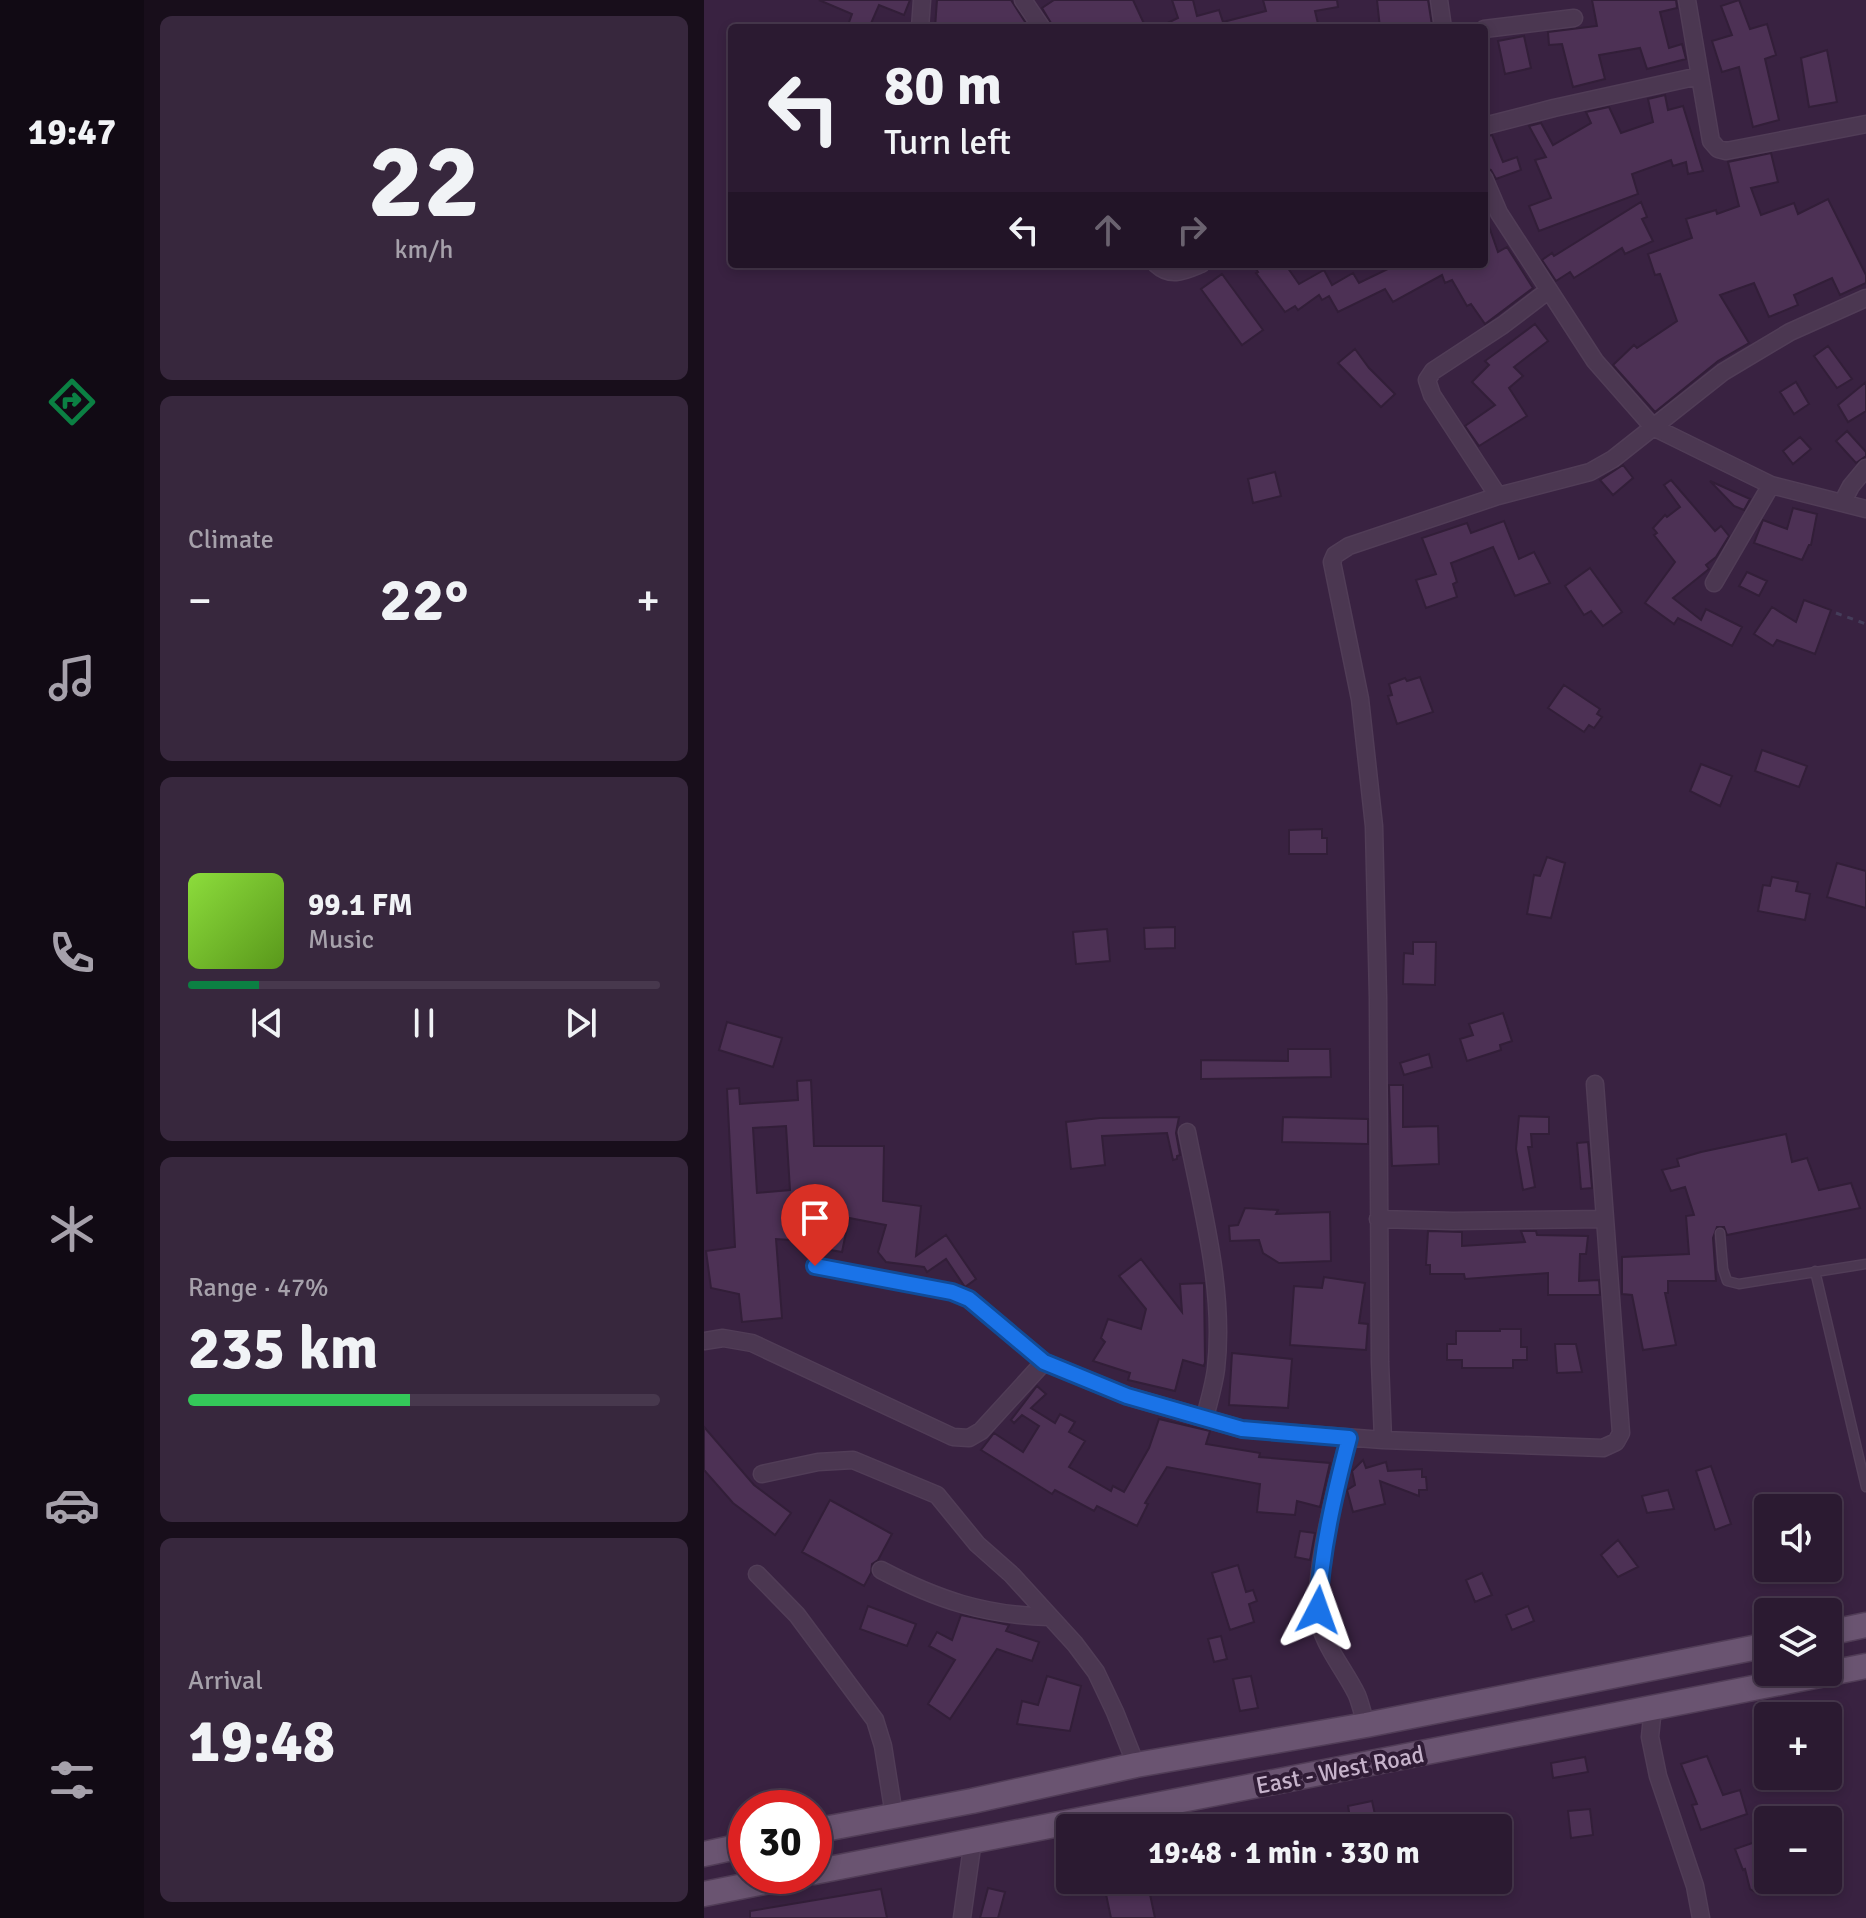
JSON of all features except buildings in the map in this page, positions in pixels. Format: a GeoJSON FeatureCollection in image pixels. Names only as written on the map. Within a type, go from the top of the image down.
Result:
{"type":"FeatureCollection","features":[{"type":"Feature","properties":{"kind":"main road"},"geometry":{"type":"LineString","coordinates":[[1842,1630],[1866,1625]]}},
{"type":"Feature","properties":{"kind":"main road","name":"East - West Road"},"geometry":{"type":"LineString","coordinates":[[832,1827],[1136,1765],[1366,1725],[1754,1648]]}},
{"type":"Feature","properties":{"kind":"main road","name":"East - West Road"},"geometry":{"type":"LineString","coordinates":[[832,1868],[1866,1666]]}},
{"type":"Feature","properties":{"kind":"main road"},"geometry":{"type":"LineString","coordinates":[[704,1854],[728,1849]]}},
{"type":"Feature","properties":{"kind":"main road"},"geometry":{"type":"LineString","coordinates":[[704,1894],[728,1889]]}},
{"type":"Feature","properties":{"kind":"street"},"geometry":{"type":"LineString","coordinates":[[920,24],[922,0]]}},
{"type":"Feature","properties":{"kind":"street"},"geometry":{"type":"LineString","coordinates":[[1023,0],[1039,24]]}},
{"type":"Feature","properties":{"kind":"street"},"geometry":{"type":"LineString","coordinates":[[1439,0],[1442,24]]}},
{"type":"Feature","properties":{"kind":"street"},"geometry":{"type":"LineString","coordinates":[[1687,0],[1711,141],[1718,149],[1726,151],[1866,124]]}},
{"type":"Feature","properties":{"kind":"street"},"geometry":{"type":"LineString","coordinates":[[1488,29],[1574,18]]}},
{"type":"Feature","properties":{"kind":"street"},"geometry":{"type":"LineString","coordinates":[[1488,125],[1699,76]]}},
{"type":"Feature","properties":{"kind":"street"},"geometry":{"type":"LineString","coordinates":[[1488,187],[1499,213],[1595,361],[1653,427],[1771,485],[1866,509]]}},
{"type":"Feature","properties":{"kind":"street"},"geometry":{"type":"LineString","coordinates":[[1160,268],[1165,272],[1176,273],[1190,268]]}},
{"type":"Feature","properties":{"kind":"street"},"geometry":{"type":"LineString","coordinates":[[1498,496],[1432,395],[1427,380],[1433,371],[1549,290]]}},
{"type":"Feature","properties":{"kind":"street"},"geometry":{"type":"LineString","coordinates":[[1383,1440],[1374,826],[1360,699],[1332,562],[1335,555],[1349,546],[1498,496],[1590,472],[1613,459],[1723,372],[1790,332],[1866,298]]}},
{"type":"Feature","properties":{"kind":"street"},"geometry":{"type":"LineString","coordinates":[[1842,503],[1866,468]]}},
{"type":"Feature","properties":{"kind":"street"},"geometry":{"type":"LineString","coordinates":[[1714,583],[1771,485]]}},
{"type":"Feature","properties":{"kind":"street"},"geometry":{"type":"LineString","coordinates":[[704,1341],[723,1338],[752,1343],[953,1437],[969,1438],[981,1431],[1044,1362],[1127,1396],[1242,1429],[1383,1440],[1603,1448],[1616,1442],[1621,1433],[1595,1084]]}},
{"type":"Feature","properties":{"kind":"street"},"geometry":{"type":"LineString","coordinates":[[1187,1132],[1213,1266],[1218,1315],[1216,1370],[1205,1417]]}},
{"type":"Feature","properties":{"kind":"street"},"geometry":{"type":"LineString","coordinates":[[1378,1219],[1605,1219]]}},
{"type":"Feature","properties":{"kind":"street"},"geometry":{"type":"LineString","coordinates":[[1349,1438],[1320,1573],[1318,1610],[1324,1636],[1358,1697],[1366,1725]]}},
{"type":"Feature","properties":{"kind":"street"},"geometry":{"type":"LineString","coordinates":[[762,1474],[818,1462],[853,1460],[937,1495],[977,1544],[1012,1575],[1075,1644],[1096,1672],[1136,1765]]}},
{"type":"Feature","properties":{"kind":"street"},"geometry":{"type":"LineString","coordinates":[[881,1570],[920,1590],[960,1605],[1010,1615],[1049,1617]]}},
{"type":"Feature","properties":{"kind":"street"},"geometry":{"type":"LineString","coordinates":[[757,1574],[797,1615],[875,1720],[883,1746],[894,1815]]}},
{"type":"Feature","properties":{"kind":"street"},"geometry":{"type":"LineString","coordinates":[[1653,1707],[1650,1737],[1658,1776],[1695,1886],[1701,1918]]}},
{"type":"Feature","properties":{"kind":"street"},"geometry":{"type":"LineString","coordinates":[[962,1918],[973,1840]]}},
{"type":"Feature","properties":{"kind":"lane"},"geometry":{"type":"LineString","coordinates":[[1720,1233],[1727,1281],[1739,1284],[1866,1264]]}},
{"type":"Feature","properties":{"kind":"lane"},"geometry":{"type":"LineString","coordinates":[[815,1266],[952,1292],[969,1299],[1044,1362]]}},
{"type":"Feature","properties":{"kind":"lane"},"geometry":{"type":"LineString","coordinates":[[1815,1271],[1866,1487]]}},
{"type":"Feature","properties":{"kind":"path"},"geometry":{"type":"LineString","coordinates":[[1836,613],[1866,624]]}},
{"type":"Feature","properties":{"kind":"route"},"geometry":{"type":"LineString","coordinates":[[815,1266],[952,1292],[969,1299],[1044,1362],[1127,1396],[1242,1429],[1349,1438],[1320,1573],[1318,1610]]}}]}
